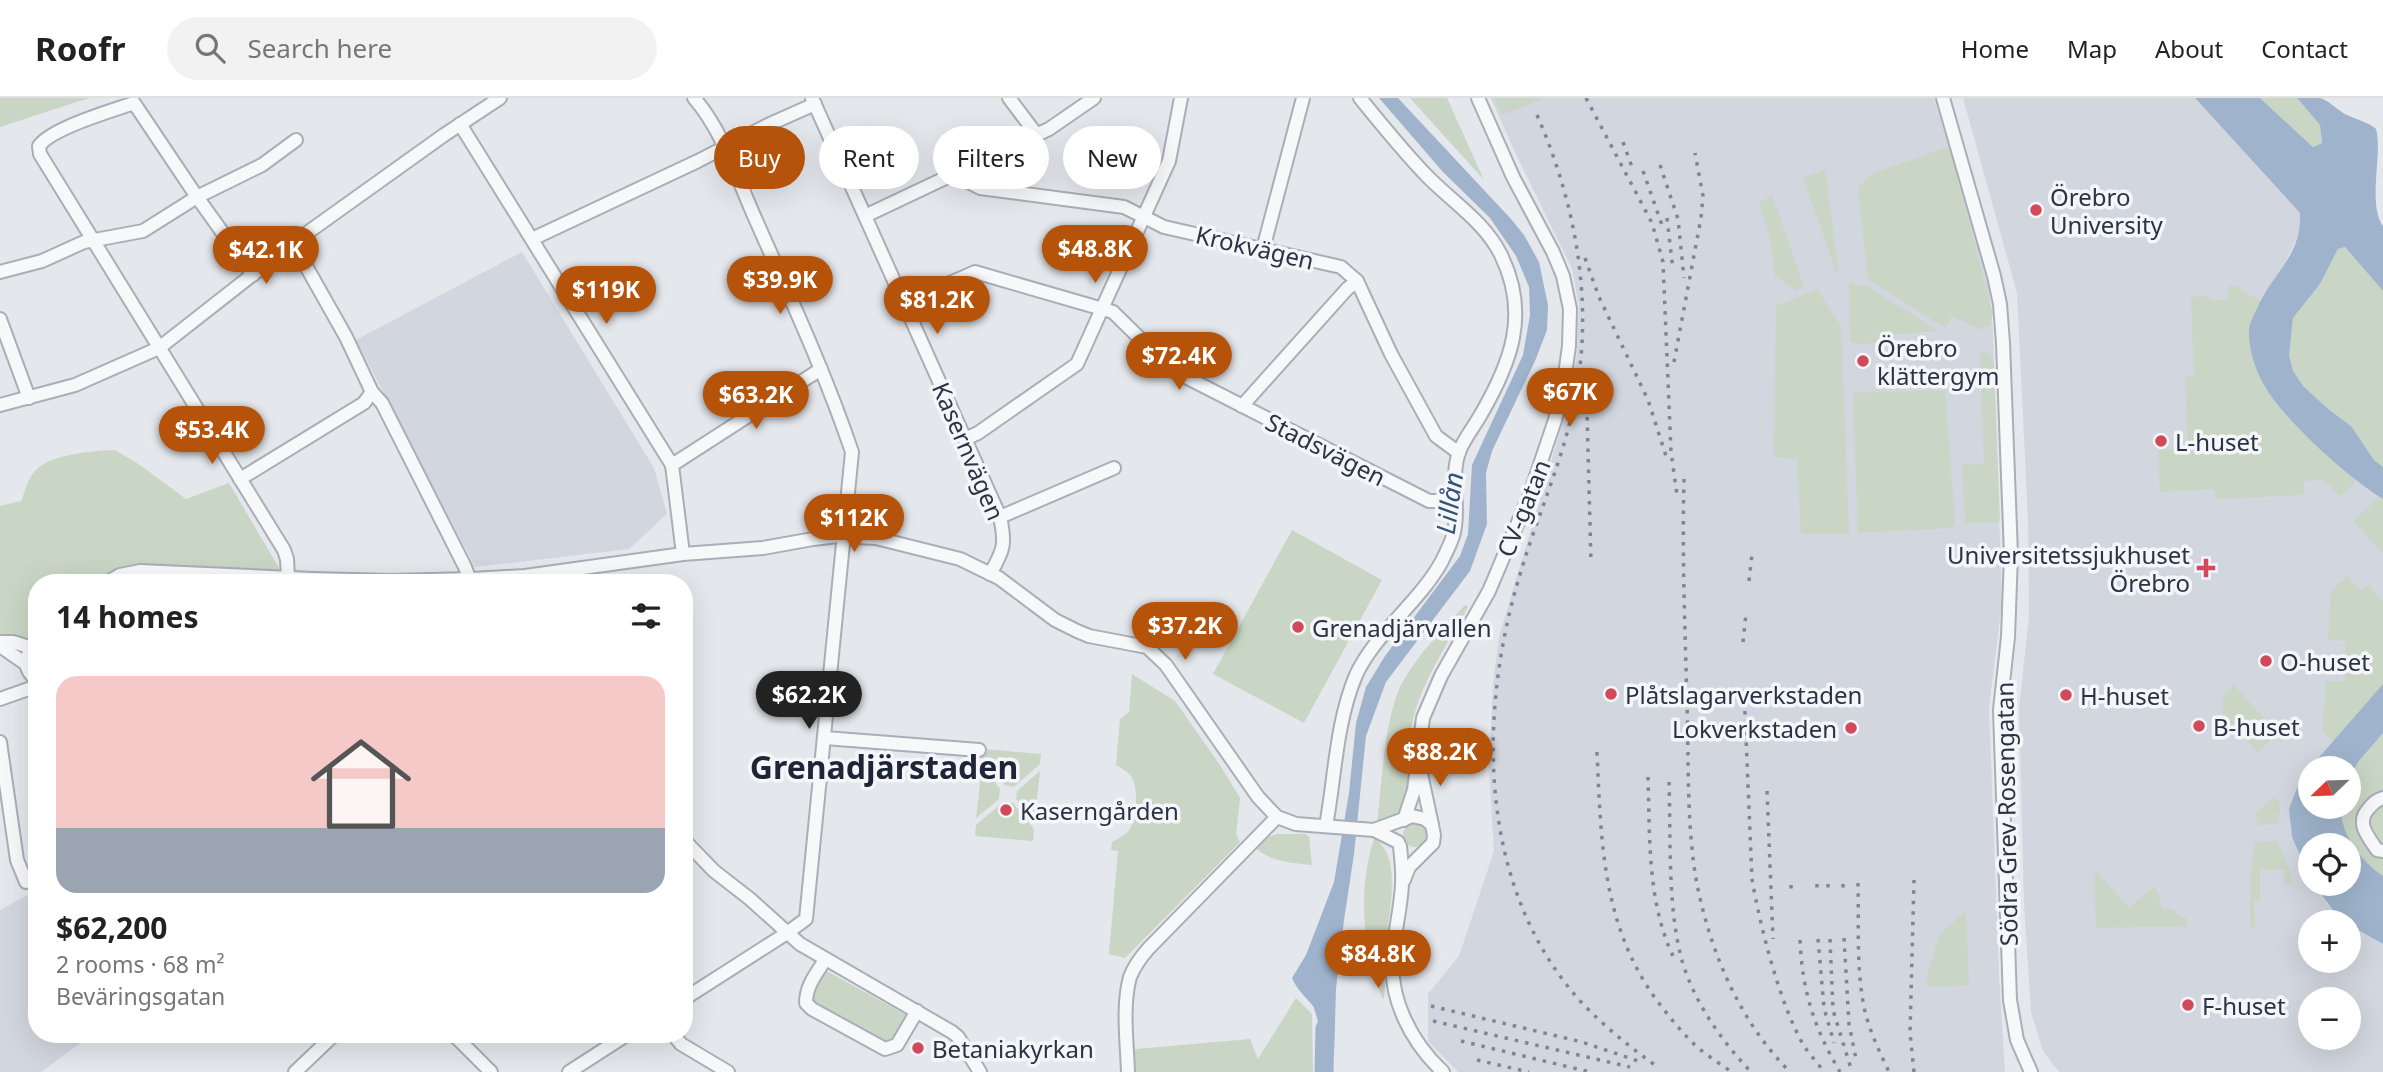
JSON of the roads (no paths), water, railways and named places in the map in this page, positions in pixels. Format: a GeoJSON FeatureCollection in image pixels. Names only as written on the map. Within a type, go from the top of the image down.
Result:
{"type":"FeatureCollection","features":[{"type":"Feature","properties":{"kind":"street"},"geometry":{"type":"LineString","coordinates":[[0,405],[75,385],[159,348],[293,243],[500,98]]}},
{"type":"Feature","properties":{"kind":"street"},"geometry":{"type":"LineString","coordinates":[[694,98],[714,129]]}},
{"type":"Feature","properties":{"kind":"street"},"geometry":{"type":"LineString","coordinates":[[1009,98],[1030,126]]}},
{"type":"Feature","properties":{"kind":"street"},"geometry":{"type":"LineString","coordinates":[[1049,129],[1094,98]]}},
{"type":"Feature","properties":{"kind":"street"},"geometry":{"type":"LineString","coordinates":[[965,439],[978,433],[1077,364],[1169,161],[1181,98]]}},
{"type":"Feature","properties":{"kind":"street"},"geometry":{"type":"LineString","coordinates":[[1263,249],[1303,98]]}},
{"type":"Feature","properties":{"kind":"street"},"geometry":{"type":"LineString","coordinates":[[1332,827],[1345,711],[1356,675],[1376,645],[1426,586],[1441,562],[1455,530],[1455,475],[1459,453],[1510,353],[1516,324],[1514,289],[1501,254],[1483,228],[1426,174],[1360,98]]}},
{"type":"Feature","properties":{"kind":"street","name":"CV-gatan"},"geometry":{"type":"LineString","coordinates":[[1403,821],[1414,790],[1423,718],[1441,676],[1489,591],[1541,466],[1555,420],[1569,354],[1570,309],[1563,276],[1478,98]]}},
{"type":"Feature","properties":{"kind":"street","name":"Södra Grev Rosengatan"},"geometry":{"type":"LineString","coordinates":[[1943,98],[1987,249],[2000,304],[2011,555],[2008,644],[2000,710],[2011,1010],[2017,1040],[2031,1072]]}},
{"type":"Feature","properties":{"kind":"street"},"geometry":{"type":"LineString","coordinates":[[766,126],[813,101]]}},
{"type":"Feature","properties":{"kind":"street","name":"Kasernvägen"},"geometry":{"type":"LineString","coordinates":[[813,101],[1000,517],[1004,535],[1003,552],[990,574]]}},
{"type":"Feature","properties":{"kind":"street"},"geometry":{"type":"LineString","coordinates":[[253,275],[134,103],[87,119],[45,139],[38,150],[284,550],[288,574]]}},
{"type":"Feature","properties":{"kind":"street"},"geometry":{"type":"LineString","coordinates":[[460,124],[672,465],[683,554]]}},
{"type":"Feature","properties":{"kind":"street"},"geometry":{"type":"LineString","coordinates":[[0,272],[42,261],[71,247],[143,230],[197,197],[262,164],[296,140]]}},
{"type":"Feature","properties":{"kind":"street"},"geometry":{"type":"LineString","coordinates":[[532,239],[714,153]]}},
{"type":"Feature","properties":{"kind":"street"},"geometry":{"type":"LineString","coordinates":[[865,216],[933,184]]}},
{"type":"Feature","properties":{"kind":"street"},"geometry":{"type":"LineString","coordinates":[[693,993],[806,919],[852,452],[821,369],[742,189]]}},
{"type":"Feature","properties":{"kind":"street","name":"Krokvägen"},"geometry":{"type":"LineString","coordinates":[[988,189],[1124,207],[1164,227],[1341,267],[1357,281]]}},
{"type":"Feature","properties":{"kind":"street"},"geometry":{"type":"LineString","coordinates":[[293,243],[346,337],[372,392],[382,403],[468,574]]}},
{"type":"Feature","properties":{"kind":"street","name":"Stadsvägen"},"geometry":{"type":"LineString","coordinates":[[904,303],[975,272],[1113,312],[1172,370],[1429,501],[1454,501]]}},
{"type":"Feature","properties":{"kind":"street"},"geometry":{"type":"LineString","coordinates":[[1242,406],[1357,281],[1391,355],[1436,436],[1459,453]]}},
{"type":"Feature","properties":{"kind":"street"},"geometry":{"type":"LineString","coordinates":[[0,319],[29,398]]}},
{"type":"Feature","properties":{"kind":"street"},"geometry":{"type":"LineString","coordinates":[[672,465],[821,369]]}},
{"type":"Feature","properties":{"kind":"street"},"geometry":{"type":"LineString","coordinates":[[240,479],[364,403],[372,392]]}},
{"type":"Feature","properties":{"kind":"street"},"geometry":{"type":"LineString","coordinates":[[1000,517],[1114,468]]}},
{"type":"Feature","properties":{"kind":"street"},"geometry":{"type":"LineString","coordinates":[[539,574],[683,554],[763,548],[813,538],[876,538],[960,559],[990,574],[1055,621],[1089,636],[1147,647],[1160,658],[1258,797],[1278,817],[1296,824],[1374,830],[1412,816],[1421,817],[1432,825],[1433,843],[1409,867],[1402,883]]}},
{"type":"Feature","properties":{"kind":"street"},"geometry":{"type":"LineString","coordinates":[[125,574],[140,571],[214,574]]}},
{"type":"Feature","properties":{"kind":"street"},"geometry":{"type":"LineString","coordinates":[[0,644],[13,642],[28,645]]}},
{"type":"Feature","properties":{"kind":"street"},"geometry":{"type":"LineString","coordinates":[[0,644],[28,670]]}},
{"type":"Feature","properties":{"kind":"street"},"geometry":{"type":"LineString","coordinates":[[4,697],[26,667],[28,654]]}},
{"type":"Feature","properties":{"kind":"street"},"geometry":{"type":"LineString","coordinates":[[4,697],[28,687]]}},
{"type":"Feature","properties":{"kind":"street"},"geometry":{"type":"LineString","coordinates":[[825,738],[979,750]]}},
{"type":"Feature","properties":{"kind":"street"},"geometry":{"type":"LineString","coordinates":[[0,742],[17,860],[26,882],[28,881]]}},
{"type":"Feature","properties":{"kind":"street","name":"CV-gatan"},"geometry":{"type":"LineString","coordinates":[[1418,755],[1432,825]]}},
{"type":"Feature","properties":{"kind":"street"},"geometry":{"type":"LineString","coordinates":[[2383,798],[2365,811],[2362,821],[2365,833],[2377,850],[2383,851]]}},
{"type":"Feature","properties":{"kind":"street"},"geometry":{"type":"LineString","coordinates":[[1128,1072],[1128,989],[1138,962],[1147,948],[1278,817]]}},
{"type":"Feature","properties":{"kind":"street"},"geometry":{"type":"LineString","coordinates":[[1403,821],[1397,829],[1402,883],[1392,956],[1395,995],[1409,1029],[1443,1072]]}},
{"type":"Feature","properties":{"kind":"street"},"geometry":{"type":"LineString","coordinates":[[1374,830],[1410,853],[1422,853]]}},
{"type":"Feature","properties":{"kind":"street"},"geometry":{"type":"LineString","coordinates":[[693,849],[714,871],[825,960],[917,1010],[958,1038],[980,1072]]}},
{"type":"Feature","properties":{"kind":"street"},"geometry":{"type":"LineString","coordinates":[[825,960],[811,982],[806,1003],[874,1044],[885,1049],[897,1045],[917,1010]]}},
{"type":"Feature","properties":{"kind":"street"},"geometry":{"type":"LineString","coordinates":[[295,1072],[326,1043]]}},
{"type":"Feature","properties":{"kind":"street"},"geometry":{"type":"LineString","coordinates":[[462,1043],[491,1072]]}},
{"type":"Feature","properties":{"kind":"street"},"geometry":{"type":"LineString","coordinates":[[569,1072],[614,1043]]}},
{"type":"Feature","properties":{"kind":"street"},"geometry":{"type":"LineString","coordinates":[[680,1043],[728,1072]]}},
{"type":"Feature","properties":{"kind":"water"},"geometry":{"type":"Polygon","coordinates":[[[1379,98],[1398,98],[1524,235],[1539,262],[1548,305],[1547,330],[1492,451],[1486,473],[1487,524],[1470,571],[1386,682],[1366,736],[1336,989],[1334,1055],[1324,1051],[1313,1006],[1292,978],[1306,955],[1334,882],[1349,793],[1356,723],[1366,687],[1385,656],[1460,556],[1468,534],[1472,465],[1523,355],[1530,315],[1529,287],[1516,256],[1490,218],[1443,172],[1379,98]]]}},
{"type":"Feature","properties":{"kind":"water"},"geometry":{"type":"Polygon","coordinates":[[[2195,98],[2260,98],[2313,147],[2322,143],[2320,125],[2297,98],[2322,99],[2376,129],[2376,205],[2383,226],[2383,291],[2345,247],[2338,249],[2320,284],[2293,318],[2289,355],[2293,371],[2303,386],[2351,426],[2374,460],[2383,467],[2383,499],[2353,478],[2301,431],[2273,399],[2261,379],[2251,351],[2250,326],[2265,292],[2286,262],[2297,240],[2300,213],[2195,98]]]}},
{"type":"Feature","properties":{"kind":"water"},"geometry":{"type":"Polygon","coordinates":[[[2383,684],[2383,733],[2361,759],[2361,756],[2320,756],[2383,684]]]}},
{"type":"Feature","properties":{"kind":"water"},"geometry":{"type":"Polygon","coordinates":[[[2298,787],[2298,819],[2342,819],[2346,833],[2298,833],[2298,851],[2292,837],[2289,809],[2298,787]]]}},
{"type":"Feature","properties":{"kind":"water"},"geometry":{"type":"Polygon","coordinates":[[[2361,856],[2383,876],[2383,944],[2361,932],[2361,910],[2333,910],[2322,896],[2361,896],[2361,856]]]}},
{"type":"Feature","properties":{"kind":"waterway","name":"Lillån"},"geometry":{"type":"LineString","coordinates":[[1324,1072],[1325,1028]]}},
{"type":"Feature","properties":{"kind":"railway"},"geometry":{"type":"LineString","coordinates":[[1586,98],[1652,223],[1663,262],[1671,452],[1677,495]]}},
{"type":"Feature","properties":{"kind":"railway"},"geometry":{"type":"LineString","coordinates":[[1537,115],[1551,149],[1571,219],[1578,254],[1583,327],[1570,421],[1521,571],[1507,626],[1497,682],[1493,740],[1496,797],[1505,853],[1522,907],[1547,957],[1591,1012],[1659,1068]]}},
{"type":"Feature","properties":{"kind":"railway"},"geometry":{"type":"LineString","coordinates":[[1623,142],[1632,167]]}},
{"type":"Feature","properties":{"kind":"railway"},"geometry":{"type":"LineString","coordinates":[[1674,362],[1701,218],[1703,196],[1695,153]]}},
{"type":"Feature","properties":{"kind":"railway"},"geometry":{"type":"LineString","coordinates":[[1660,165],[1678,219],[1684,278]]}},
{"type":"Feature","properties":{"kind":"railway"},"geometry":{"type":"LineString","coordinates":[[1643,171],[1662,225]]}},
{"type":"Feature","properties":{"kind":"railway"},"geometry":{"type":"LineString","coordinates":[[1667,218],[1673,270]]}},
{"type":"Feature","properties":{"kind":"railway"},"geometry":{"type":"LineString","coordinates":[[1585,258],[1599,297],[1648,400],[1666,456]]}},
{"type":"Feature","properties":{"kind":"railway"},"geometry":{"type":"LineString","coordinates":[[1586,375],[1591,562]]}},
{"type":"Feature","properties":{"kind":"railway"},"geometry":{"type":"LineString","coordinates":[[1684,479],[1689,796],[1694,867],[1711,939],[1731,987],[1757,1032],[1790,1072]]}},
{"type":"Feature","properties":{"kind":"railway"},"geometry":{"type":"LineString","coordinates":[[1749,581],[1752,554]]}},
{"type":"Feature","properties":{"kind":"railway"},"geometry":{"type":"LineString","coordinates":[[1743,642],[1746,613]]}},
{"type":"Feature","properties":{"kind":"railway"},"geometry":{"type":"LineString","coordinates":[[1744,690],[1752,879],[1772,965],[1787,1009],[1804,1046],[1824,1072]]}},
{"type":"Feature","properties":{"kind":"railway"},"geometry":{"type":"LineString","coordinates":[[1597,752],[1603,849],[1614,911],[1624,940],[1637,970],[1675,1023],[1697,1047],[1732,1072]]}},
{"type":"Feature","properties":{"kind":"railway"},"geometry":{"type":"LineString","coordinates":[[1648,777],[1650,847],[1655,894],[1659,917],[1675,960]]}},
{"type":"Feature","properties":{"kind":"railway"},"geometry":{"type":"LineString","coordinates":[[1669,782],[1672,897],[1683,964],[1695,994],[1711,1022],[1751,1072]]}},
{"type":"Feature","properties":{"kind":"railway"},"geometry":{"type":"LineString","coordinates":[[1767,791],[1773,939]]}},
{"type":"Feature","properties":{"kind":"railway"},"geometry":{"type":"LineString","coordinates":[[1914,880],[1910,1033],[1914,1072]]}},
{"type":"Feature","properties":{"kind":"railway"},"geometry":{"type":"LineString","coordinates":[[1858,883],[1861,992],[1869,1024],[1889,1072]]}},
{"type":"Feature","properties":{"kind":"railway"},"geometry":{"type":"LineString","coordinates":[[1817,884],[1817,891]]}},
{"type":"Feature","properties":{"kind":"railway"},"geometry":{"type":"LineString","coordinates":[[1828,884],[1828,891]]}},
{"type":"Feature","properties":{"kind":"railway"},"geometry":{"type":"LineString","coordinates":[[1843,884],[1843,890]]}},
{"type":"Feature","properties":{"kind":"railway"},"geometry":{"type":"LineString","coordinates":[[1791,885],[1791,892]]}},
{"type":"Feature","properties":{"kind":"railway"},"geometry":{"type":"LineString","coordinates":[[1844,938],[1849,1024],[1856,1059]]}},
{"type":"Feature","properties":{"kind":"railway"},"geometry":{"type":"LineString","coordinates":[[1818,939],[1824,1008],[1834,1043]]}},
{"type":"Feature","properties":{"kind":"railway"},"geometry":{"type":"LineString","coordinates":[[1830,939],[1833,1010],[1852,1072]]}},
{"type":"Feature","properties":{"kind":"railway"},"geometry":{"type":"LineString","coordinates":[[1800,940],[1803,976],[1811,1008],[1823,1040],[1840,1072]]}},
{"type":"Feature","properties":{"kind":"railway"},"geometry":{"type":"LineString","coordinates":[[1431,1006],[1582,1042],[1641,1062]]}},
{"type":"Feature","properties":{"kind":"railway"},"geometry":{"type":"LineString","coordinates":[[1433,1021],[1630,1067]]}},
{"type":"Feature","properties":{"kind":"railway"},"geometry":{"type":"LineString","coordinates":[[1461,1041],[1590,1072]]}},
{"type":"Feature","properties":{"kind":"railway"},"geometry":{"type":"LineString","coordinates":[[1477,1060],[1529,1072]]}},
{"type":"Feature","properties":{"kind":"place","name":"Örebro University"},"geometry":{"type":"Point","coordinates":[2036,210]}},
{"type":"Feature","properties":{"kind":"place","name":"Örebro klättergym"},"geometry":{"type":"Point","coordinates":[1863,361]}},
{"type":"Feature","properties":{"kind":"place","name":"L-huset"},"geometry":{"type":"Point","coordinates":[2161,441]}},
{"type":"Feature","properties":{"kind":"place","name":"Universitetssjukhuset Örebro"},"geometry":{"type":"Point","coordinates":[2206,568]}},
{"type":"Feature","properties":{"kind":"place","name":"Grenadjärvallen"},"geometry":{"type":"Point","coordinates":[1298,627]}},
{"type":"Feature","properties":{"kind":"place","name":"O-huset"},"geometry":{"type":"Point","coordinates":[2266,661]}},
{"type":"Feature","properties":{"kind":"place","name":"Plåtslagarverkstaden"},"geometry":{"type":"Point","coordinates":[1611,694]}},
{"type":"Feature","properties":{"kind":"place","name":"H-huset"},"geometry":{"type":"Point","coordinates":[2066,695]}},
{"type":"Feature","properties":{"kind":"place","name":"B-huset"},"geometry":{"type":"Point","coordinates":[2199,726]}},
{"type":"Feature","properties":{"kind":"place","name":"Lokverkstaden"},"geometry":{"type":"Point","coordinates":[1851,728]}},
{"type":"Feature","properties":{"kind":"place","name":"Kaserngården"},"geometry":{"type":"Point","coordinates":[1006,810]}},
{"type":"Feature","properties":{"kind":"place","name":"F-huset"},"geometry":{"type":"Point","coordinates":[2188,1005]}},
{"type":"Feature","properties":{"kind":"place","name":"Betaniakyrkan"},"geometry":{"type":"Point","coordinates":[918,1048]}},
{"type":"Feature","properties":{"kind":"district","name":"Grenadjärstaden"},"geometry":{"type":"Point","coordinates":[884,766]}}]}
